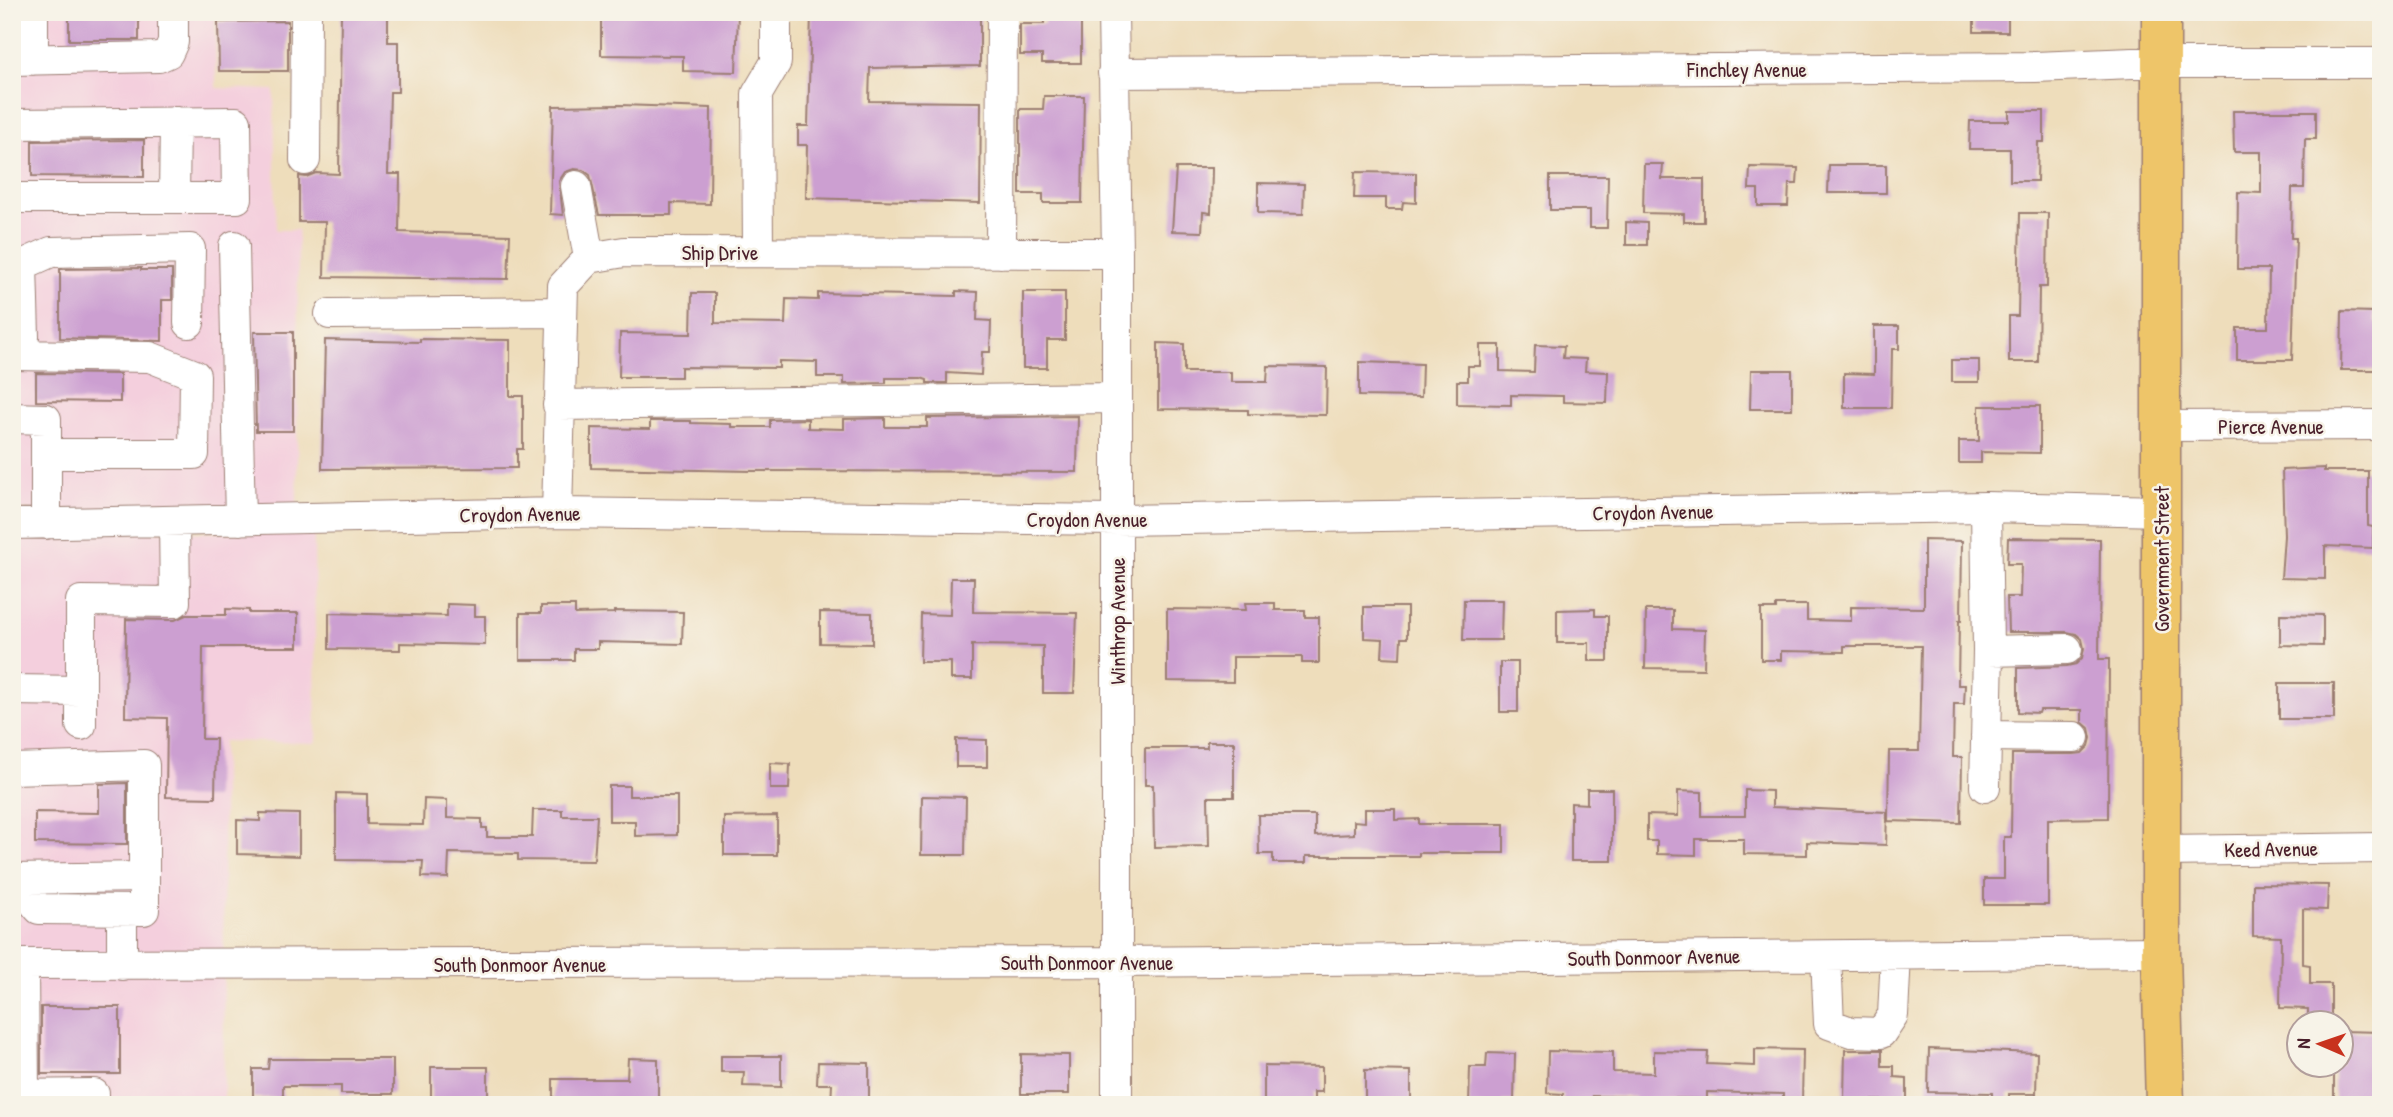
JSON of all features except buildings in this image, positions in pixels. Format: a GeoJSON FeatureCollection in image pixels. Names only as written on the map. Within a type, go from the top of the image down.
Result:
{"type":"FeatureCollection","features":[{"type":"Feature","properties":{"kind":"main road","name":"Government Street"},"geometry":{"type":"LineString","coordinates":[[2161,12],[2161,952],[2165,1105]]}},
{"type":"Feature","properties":{"kind":"street"},"geometry":{"type":"LineString","coordinates":[[33,12],[23,60],[159,57],[168,53],[173,43],[173,12]]}},
{"type":"Feature","properties":{"kind":"street"},"geometry":{"type":"LineString","coordinates":[[305,160],[306,12]]}},
{"type":"Feature","properties":{"kind":"street"},"geometry":{"type":"LineString","coordinates":[[758,252],[757,94],[776,62],[776,12]]}},
{"type":"Feature","properties":{"kind":"street"},"geometry":{"type":"LineString","coordinates":[[1001,253],[1002,12]]}},
{"type":"Feature","properties":{"kind":"street","name":"Winthrop Avenue"},"geometry":{"type":"LineString","coordinates":[[1113,12],[1117,253],[1117,1105]]}},
{"type":"Feature","properties":{"kind":"street","name":"Finchley Avenue"},"geometry":{"type":"LineString","coordinates":[[1114,73],[2381,63]]}},
{"type":"Feature","properties":{"kind":"street"},"geometry":{"type":"LineString","coordinates":[[174,198],[175,122]]}},
{"type":"Feature","properties":{"kind":"street"},"geometry":{"type":"LineString","coordinates":[[12,124],[236,122],[237,198],[12,198]]}},
{"type":"Feature","properties":{"kind":"street"},"geometry":{"type":"LineString","coordinates":[[557,513],[563,286],[589,258],[576,186]]}},
{"type":"Feature","properties":{"kind":"street"},"geometry":{"type":"LineString","coordinates":[[234,246],[240,520]]}},
{"type":"Feature","properties":{"kind":"street"},"geometry":{"type":"LineString","coordinates":[[47,454],[194,454],[195,374],[150,358],[18,346],[17,265],[51,252],[190,248],[189,323]]}},
{"type":"Feature","properties":{"kind":"street","name":"Ship Drive"},"geometry":{"type":"LineString","coordinates":[[589,258],[624,252],[1117,253]]}},
{"type":"Feature","properties":{"kind":"street"},"geometry":{"type":"LineString","coordinates":[[330,314],[562,312]]}},
{"type":"Feature","properties":{"kind":"street"},"geometry":{"type":"LineString","coordinates":[[558,405],[1117,398]]}},
{"type":"Feature","properties":{"kind":"street"},"geometry":{"type":"LineString","coordinates":[[12,418],[46,419],[46,524]]}},
{"type":"Feature","properties":{"kind":"street","name":"Pierce Avenue"},"geometry":{"type":"LineString","coordinates":[[2161,426],[2381,425]]}},
{"type":"Feature","properties":{"kind":"street"},"geometry":{"type":"LineString","coordinates":[[1985,787],[1988,651],[1986,507]]}},
{"type":"Feature","properties":{"kind":"street","name":"Croydon Avenue"},"geometry":{"type":"LineString","coordinates":[[12,524],[557,513],[1117,520],[1986,507],[2161,511]]}},
{"type":"Feature","properties":{"kind":"street"},"geometry":{"type":"LineString","coordinates":[[81,725],[81,601],[175,601],[174,521]]}},
{"type":"Feature","properties":{"kind":"street"},"geometry":{"type":"LineString","coordinates":[[1988,651],[2067,649]]}},
{"type":"Feature","properties":{"kind":"street"},"geometry":{"type":"LineString","coordinates":[[12,690],[81,691]]}},
{"type":"Feature","properties":{"kind":"street"},"geometry":{"type":"LineString","coordinates":[[1986,736],[2074,737]]}},
{"type":"Feature","properties":{"kind":"street"},"geometry":{"type":"LineString","coordinates":[[12,769],[145,765],[144,910],[39,909],[13,879]]}},
{"type":"Feature","properties":{"kind":"street","name":"Keed Avenue"},"geometry":{"type":"LineString","coordinates":[[2162,850],[2381,848]]}},
{"type":"Feature","properties":{"kind":"street"},"geometry":{"type":"LineString","coordinates":[[13,879],[144,877]]}},
{"type":"Feature","properties":{"kind":"street"},"geometry":{"type":"LineString","coordinates":[[122,910],[122,965]]}},
{"type":"Feature","properties":{"kind":"street","name":"South Donmoor Avenue"},"geometry":{"type":"LineString","coordinates":[[18,964],[1117,962],[2161,952]]}},
{"type":"Feature","properties":{"kind":"street"},"geometry":{"type":"LineString","coordinates":[[1826,956],[1829,1024],[1852,1032],[1881,1032],[1893,1015],[1896,955]]}},
{"type":"Feature","properties":{"kind":"street"},"geometry":{"type":"LineString","coordinates":[[18,964],[18,1095],[94,1094],[94,1105]]}},
{"type":"Feature","properties":{"kind":"shaded area"},"geometry":{"type":"Polygon","coordinates":[[[12,12],[215,12],[216,88],[274,90],[276,230],[298,230],[297,510],[12,510],[12,12]]]}},
{"type":"Feature","properties":{"kind":"shaded area"},"geometry":{"type":"Polygon","coordinates":[[[12,530],[314,534],[316,743],[223,741],[224,1105],[12,1105],[12,530]]]}}]}
